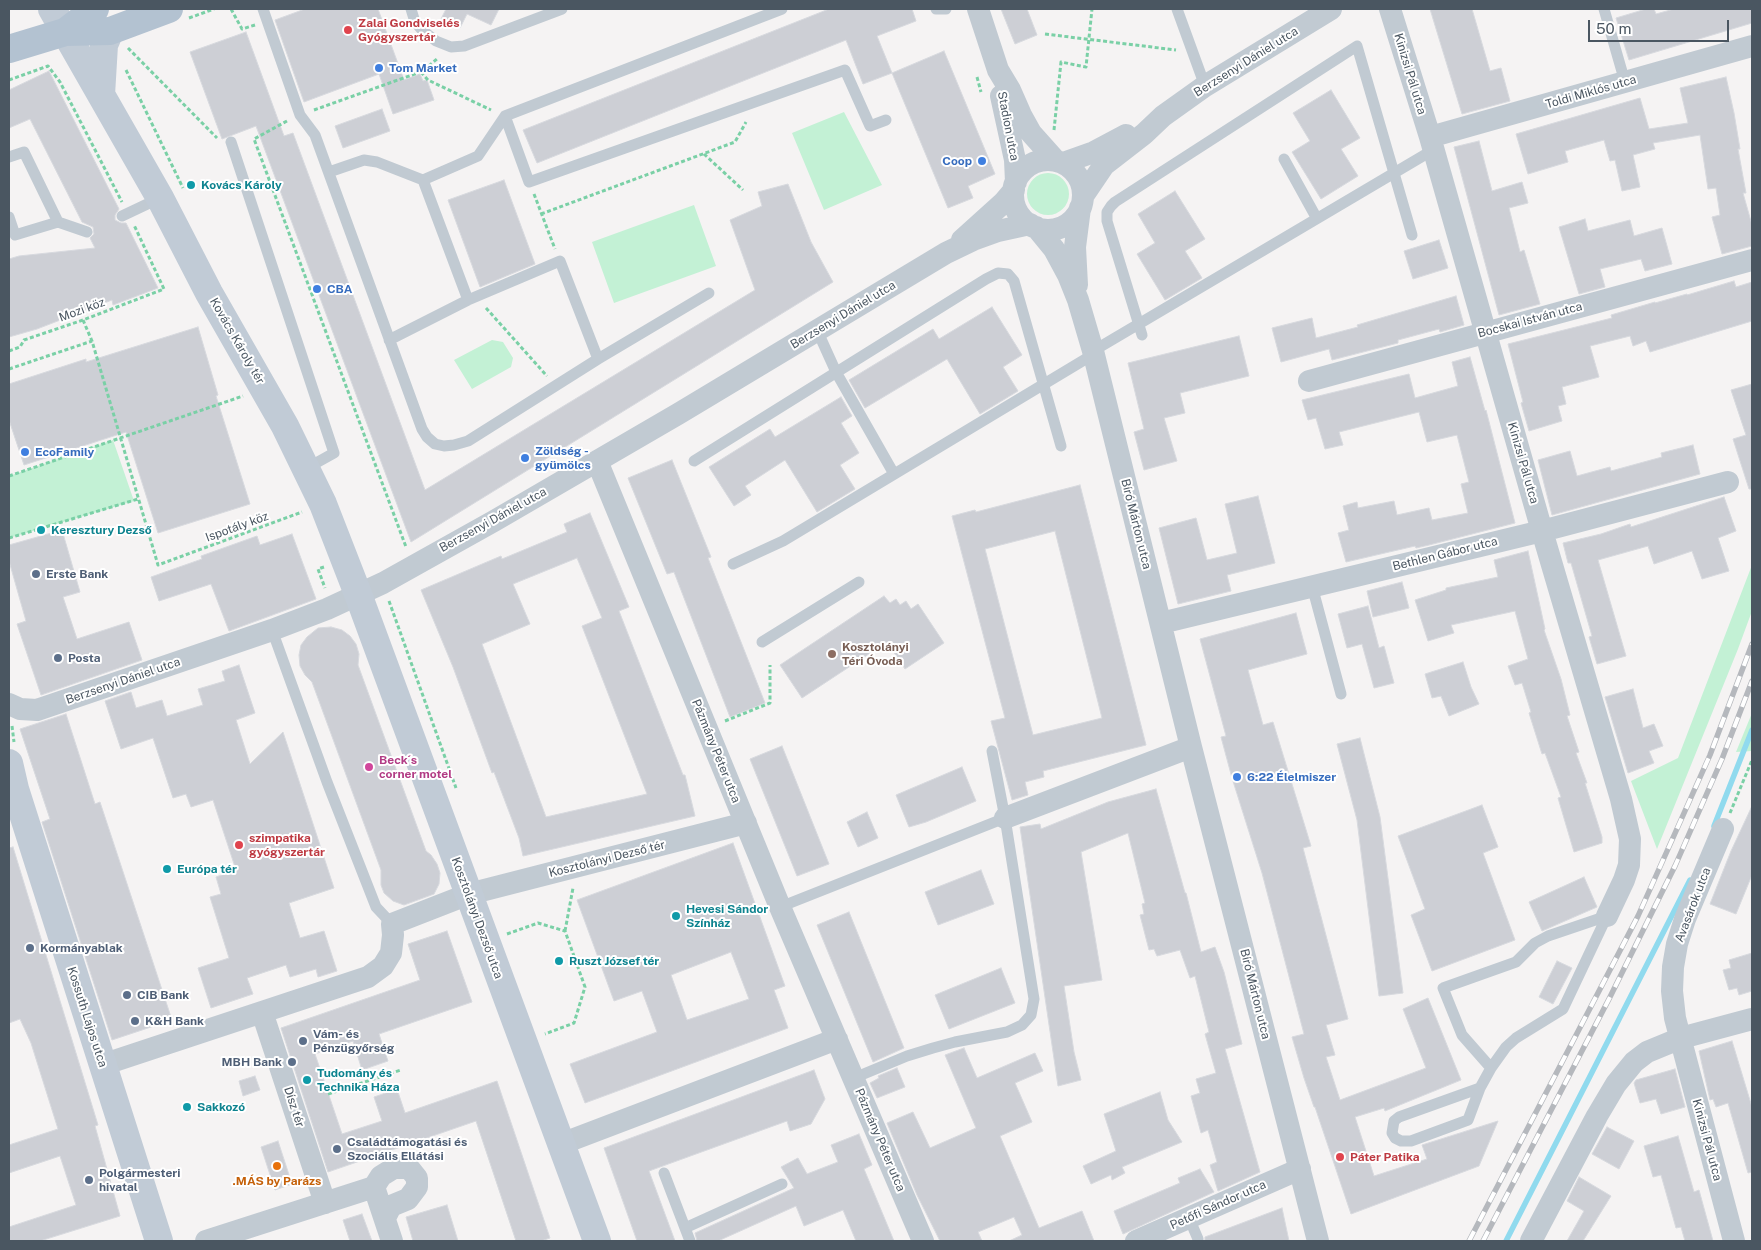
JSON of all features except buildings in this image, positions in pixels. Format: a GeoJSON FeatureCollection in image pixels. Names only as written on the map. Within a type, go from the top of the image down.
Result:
{"type":"FeatureCollection","features":[{"type":"Feature","properties":{"kind":"main road"},"geometry":{"type":"LineString","coordinates":[[9,49],[59,20],[109,28],[169,9]]}},
{"type":"Feature","properties":{"kind":"main road","name":"Kovács Károly tér"},"geometry":{"type":"LineString","coordinates":[[59,20],[160,198],[209,293],[307,468],[324,504],[358,594]]}},
{"type":"Feature","properties":{"kind":"main road"},"geometry":{"type":"LineString","coordinates":[[102,95],[104,45],[109,28]]}},
{"type":"Feature","properties":{"kind":"main road","name":"Kosztolányi Dezső utca"},"geometry":{"type":"LineString","coordinates":[[358,594],[597,1241]]}},
{"type":"Feature","properties":{"kind":"main road","name":"Kossuth Lajos utca"},"geometry":{"type":"LineString","coordinates":[[9,763],[15,789],[159,1241]]}},
{"type":"Feature","properties":{"kind":"street","name":"Stadion utca"},"geometry":{"type":"LineString","coordinates":[[978,9],[998,70],[1031,134],[1059,162]]}},
{"type":"Feature","properties":{"kind":"street","name":"Berzsenyi Dániel utca"},"geometry":{"type":"LineString","coordinates":[[1082,202],[1104,165],[1144,134],[1163,116],[1205,86],[1331,9]]}},
{"type":"Feature","properties":{"kind":"street","name":"Kinizsi Pál utca"},"geometry":{"type":"LineString","coordinates":[[1390,9],[1622,799],[1630,839],[1629,865],[1607,916]]}},
{"type":"Feature","properties":{"kind":"street","name":"Toldi Miklós utca"},"geometry":{"type":"LineString","coordinates":[[1431,144],[1625,82],[1752,46]]}},
{"type":"Feature","properties":{"kind":"street","name":"Stadion utca"},"geometry":{"type":"LineString","coordinates":[[998,70],[1015,160],[1015,186]]}},
{"type":"Feature","properties":{"kind":"street","name":"Berzsenyi Dániel utca"},"geometry":{"type":"LineString","coordinates":[[1059,162],[1094,152],[1163,116]]}},
{"type":"Feature","properties":{"kind":"street"},"geometry":{"type":"LineString","coordinates":[[1042,161],[1059,162],[1072,170],[1079,179],[1082,202],[1073,219],[1062,226],[1049,229],[1033,226],[1024,220],[1015,206],[1015,186],[1023,170],[1029,166],[1042,161]]}},
{"type":"Feature","properties":{"kind":"street","name":"Berzsenyi Dániel utca"},"geometry":{"type":"LineString","coordinates":[[946,253],[990,215],[1015,186]]}},
{"type":"Feature","properties":{"kind":"street","name":"Bíró Márton utca"},"geometry":{"type":"LineString","coordinates":[[1078,300],[1076,247],[1082,202]]}},
{"type":"Feature","properties":{"kind":"street","name":"Berzsenyi Dániel utca"},"geometry":{"type":"LineString","coordinates":[[9,704],[20,709],[37,710],[272,630],[327,609],[382,583],[597,461],[946,253],[998,231],[1033,226]]}},
{"type":"Feature","properties":{"kind":"street","name":"Bíró Márton utca"},"geometry":{"type":"LineString","coordinates":[[1033,226],[1059,257],[1078,300],[1093,352],[1318,1241]]}},
{"type":"Feature","properties":{"kind":"street","name":"Bocskai István utca"},"geometry":{"type":"LineString","coordinates":[[1309,381],[1752,260]]}},
{"type":"Feature","properties":{"kind":"street","name":"Pázmány Péter utca"},"geometry":{"type":"LineString","coordinates":[[597,461],[780,907],[923,1241]]}},
{"type":"Feature","properties":{"kind":"street","name":"Bethlen Gábor utca"},"geometry":{"type":"LineString","coordinates":[[1161,623],[1542,531],[1728,482]]}},
{"type":"Feature","properties":{"kind":"street"},"geometry":{"type":"LineString","coordinates":[[1005,818],[1192,748]]}},
{"type":"Feature","properties":{"kind":"street","name":"Kosztolányi Dezső tér"},"geometry":{"type":"LineString","coordinates":[[392,924],[469,894],[746,823]]}},
{"type":"Feature","properties":{"kind":"street","name":"Avasárok utca"},"geometry":{"type":"LineString","coordinates":[[1681,1038],[1675,1018],[1672,991],[1673,967],[1677,944],[1723,829]]}},
{"type":"Feature","properties":{"kind":"street"},"geometry":{"type":"LineString","coordinates":[[102,1065],[368,977],[383,966],[391,953],[392,924]]}},
{"type":"Feature","properties":{"kind":"street","name":"Dísz tér"},"geometry":{"type":"LineString","coordinates":[[262,1012],[325,1203]]}},
{"type":"Feature","properties":{"kind":"street"},"geometry":{"type":"LineString","coordinates":[[1531,1241],[1616,1084],[1634,1062],[1647,1052],[1681,1038],[1752,1019]]}},
{"type":"Feature","properties":{"kind":"street","name":"Kinizsi Pál utca"},"geometry":{"type":"LineString","coordinates":[[1681,1038],[1734,1241]]}},
{"type":"Feature","properties":{"kind":"street"},"geometry":{"type":"LineString","coordinates":[[561,1144],[837,1039]]}},
{"type":"Feature","properties":{"kind":"street"},"geometry":{"type":"LineString","coordinates":[[206,1241],[374,1187],[381,1176],[394,1168],[409,1168],[417,1178],[417,1188],[408,1199],[391,1206],[385,1218]]}},
{"type":"Feature","properties":{"kind":"street","name":"Petőfi Sándor utca"},"geometry":{"type":"LineString","coordinates":[[1136,1241],[1300,1170]]}},
{"type":"Feature","properties":{"kind":"street"},"geometry":{"type":"LineString","coordinates":[[374,1187],[392,1241]]}},
{"type":"Feature","properties":{"kind":"lane"},"geometry":{"type":"LineString","coordinates":[[263,9],[300,115],[315,135],[422,429],[427,438],[435,444],[454,445],[468,441],[598,359],[709,293]]}},
{"type":"Feature","properties":{"kind":"lane"},"geometry":{"type":"LineString","coordinates":[[411,9],[416,22],[422,30],[436,41],[451,47],[464,46],[562,9]]}},
{"type":"Feature","properties":{"kind":"lane"},"geometry":{"type":"LineString","coordinates":[[329,172],[364,160],[377,162],[423,180],[478,156],[505,116],[782,9]]}},
{"type":"Feature","properties":{"kind":"lane"},"geometry":{"type":"LineString","coordinates":[[936,9],[946,9]]}},
{"type":"Feature","properties":{"kind":"lane"},"geometry":{"type":"LineString","coordinates":[[1177,9],[1205,86]]}},
{"type":"Feature","properties":{"kind":"lane"},"geometry":{"type":"LineString","coordinates":[[1604,9],[1625,82]]}},
{"type":"Feature","properties":{"kind":"lane"},"geometry":{"type":"LineString","coordinates":[[1140,330],[1107,221],[1107,212],[1111,206],[1356,46],[1412,235]]}},
{"type":"Feature","properties":{"kind":"lane"},"geometry":{"type":"LineString","coordinates":[[505,116],[530,182],[845,70],[870,126],[886,120]]}},
{"type":"Feature","properties":{"kind":"lane"},"geometry":{"type":"LineString","coordinates":[[231,142],[334,453],[307,468]]}},
{"type":"Feature","properties":{"kind":"lane"},"geometry":{"type":"LineString","coordinates":[[733,564],[783,541],[1093,352],[1140,330],[1316,217],[1393,173],[1431,144]]}},
{"type":"Feature","properties":{"kind":"lane"},"geometry":{"type":"LineString","coordinates":[[9,157],[24,152],[58,222]]}},
{"type":"Feature","properties":{"kind":"lane"},"geometry":{"type":"LineString","coordinates":[[1284,159],[1316,217]]}},
{"type":"Feature","properties":{"kind":"lane"},"geometry":{"type":"LineString","coordinates":[[423,180],[472,298]]}},
{"type":"Feature","properties":{"kind":"lane"},"geometry":{"type":"LineString","coordinates":[[125,215],[160,198]]}},
{"type":"Feature","properties":{"kind":"lane"},"geometry":{"type":"LineString","coordinates":[[9,217],[15,236],[58,222],[87,232]]}},
{"type":"Feature","properties":{"kind":"lane"},"geometry":{"type":"LineString","coordinates":[[390,340],[472,298],[560,261],[598,359]]}},
{"type":"Feature","properties":{"kind":"lane"},"geometry":{"type":"LineString","coordinates":[[694,461],[998,273],[1008,274],[1014,281],[1061,446]]}},
{"type":"Feature","properties":{"kind":"lane"},"geometry":{"type":"LineString","coordinates":[[817,330],[836,372],[894,474]]}},
{"type":"Feature","properties":{"kind":"lane"},"geometry":{"type":"LineString","coordinates":[[762,642],[860,582]]}},
{"type":"Feature","properties":{"kind":"lane"},"geometry":{"type":"LineString","coordinates":[[1312,586],[1341,694]]}},
{"type":"Feature","properties":{"kind":"lane"},"geometry":{"type":"LineString","coordinates":[[272,630],[326,782],[376,907],[392,924]]}},
{"type":"Feature","properties":{"kind":"lane"},"geometry":{"type":"LineString","coordinates":[[854,1078],[907,1056],[933,1048],[1007,1032],[1022,1025],[1031,1015],[1034,999],[1005,818],[992,751]]}},
{"type":"Feature","properties":{"kind":"lane"},"geometry":{"type":"LineString","coordinates":[[780,907],[1005,818]]}},
{"type":"Feature","properties":{"kind":"lane"},"geometry":{"type":"LineString","coordinates":[[1480,1088],[1398,1117],[1394,1121],[1392,1133],[1401,1142],[1411,1141],[1468,1120],[1480,1088],[1506,1046],[1563,1009],[1607,916]]}},
{"type":"Feature","properties":{"kind":"lane"},"geometry":{"type":"LineString","coordinates":[[1491,1068],[1462,1035],[1443,988],[1516,962],[1535,942],[1607,916]]}},
{"type":"Feature","properties":{"kind":"lane"},"geometry":{"type":"LineString","coordinates":[[664,1173],[690,1241]]}},
{"type":"Feature","properties":{"kind":"lane"},"geometry":{"type":"LineString","coordinates":[[685,1228],[782,1184]]}},
{"type":"Feature","properties":{"kind":"lane"},"geometry":{"type":"LineString","coordinates":[[1189,1218],[1198,1239]]}},
{"type":"Feature","properties":{"kind":"path"},"geometry":{"type":"LineString","coordinates":[[231,9],[242,29],[267,20]]}},
{"type":"Feature","properties":{"kind":"path"},"geometry":{"type":"LineString","coordinates":[[1054,134],[1061,62],[1086,67],[1092,9]]}},
{"type":"Feature","properties":{"kind":"path"},"geometry":{"type":"LineString","coordinates":[[109,28],[220,141],[231,142],[254,139],[300,115],[421,72],[451,47]]}},
{"type":"Feature","properties":{"kind":"path"},"geometry":{"type":"LineString","coordinates":[[1045,34],[1193,52]]}},
{"type":"Feature","properties":{"kind":"path"},"geometry":{"type":"LineString","coordinates":[[9,80],[48,66],[60,82],[125,215]]}},
{"type":"Feature","properties":{"kind":"path"},"geometry":{"type":"LineString","coordinates":[[421,72],[428,80],[505,116]]}},
{"type":"Feature","properties":{"kind":"path"},"geometry":{"type":"LineString","coordinates":[[975,72],[983,97]]}},
{"type":"Feature","properties":{"kind":"path"},"geometry":{"type":"LineString","coordinates":[[541,214],[734,142],[757,101]]}},
{"type":"Feature","properties":{"kind":"path"},"geometry":{"type":"LineString","coordinates":[[254,139],[407,550]]}},
{"type":"Feature","properties":{"kind":"path"},"geometry":{"type":"LineString","coordinates":[[704,154],[743,190]]}},
{"type":"Feature","properties":{"kind":"path"},"geometry":{"type":"LineString","coordinates":[[530,182],[560,261]]}},
{"type":"Feature","properties":{"kind":"path","name":"Mozi köz"},"geometry":{"type":"LineString","coordinates":[[9,351],[20,347],[24,340],[164,289],[125,215]]}},
{"type":"Feature","properties":{"kind":"path"},"geometry":{"type":"LineString","coordinates":[[472,298],[556,387]]}},
{"type":"Feature","properties":{"kind":"path"},"geometry":{"type":"LineString","coordinates":[[9,538],[138,499],[92,341],[83,320]]}},
{"type":"Feature","properties":{"kind":"path"},"geometry":{"type":"LineString","coordinates":[[9,369],[92,341]]}},
{"type":"Feature","properties":{"kind":"path"},"geometry":{"type":"LineString","coordinates":[[9,476],[265,390]]}},
{"type":"Feature","properties":{"kind":"path","name":"Ispotály köz"},"geometry":{"type":"LineString","coordinates":[[138,499],[158,565],[324,504]]}},
{"type":"Feature","properties":{"kind":"path"},"geometry":{"type":"LineString","coordinates":[[707,728],[770,703],[770,665]]}},
{"type":"Feature","properties":{"kind":"path"},"geometry":{"type":"LineString","coordinates":[[1723,829],[1752,760]]}},
{"type":"Feature","properties":{"kind":"path"},"geometry":{"type":"LineString","coordinates":[[523,1042],[574,1023],[585,987],[565,931],[576,867]]}},
{"type":"Feature","properties":{"kind":"path"},"geometry":{"type":"LineString","coordinates":[[486,941],[538,923],[565,931]]}},
{"type":"Feature","properties":{"kind":"path"},"geometry":{"type":"LineString","coordinates":[[328,1094],[400,1070]]}},
{"type":"Feature","properties":{"kind":"green space"},"geometry":{"type":"Polygon","coordinates":[[[844,112],[882,185],[824,210],[792,133],[844,112]]]}},
{"type":"Feature","properties":{"kind":"green space"},"geometry":{"type":"Polygon","coordinates":[[[1048,173],[1063,179],[1069,194],[1063,209],[1048,215],[1033,209],[1027,194],[1033,179],[1048,173]]]}},
{"type":"Feature","properties":{"kind":"green space"},"geometry":{"type":"Polygon","coordinates":[[[694,205],[716,266],[614,303],[592,242],[694,205]]]}},
{"type":"Feature","properties":{"kind":"green space"},"geometry":{"type":"Polygon","coordinates":[[[492,340],[503,342],[513,358],[511,367],[472,389],[454,360],[492,340]]]}},
{"type":"Feature","properties":{"kind":"green space"},"geometry":{"type":"Polygon","coordinates":[[[113,440],[134,501],[9,538],[9,476],[113,440]]]}},
{"type":"Feature","properties":{"kind":"green space"},"geometry":{"type":"Polygon","coordinates":[[[1752,565],[1752,611],[1657,849],[1631,781],[1678,758],[1752,565]]]}},
{"type":"Feature","properties":{"kind":"green space"},"geometry":{"type":"Polygon","coordinates":[[[1752,713],[1752,751],[1736,752],[1752,713]]]}},
{"type":"Feature","properties":{"kind":"waterway"},"geometry":{"type":"LineString","coordinates":[[1714,826],[1752,730]]}},
{"type":"Feature","properties":{"kind":"waterway"},"geometry":{"type":"LineString","coordinates":[[1506,1241],[1690,880]]}},
{"type":"Feature","properties":{"kind":"railway"},"geometry":{"type":"LineString","coordinates":[[1469,1241],[1638,916],[1710,755],[1752,644]]}},
{"type":"Feature","properties":{"kind":"railway"},"geometry":{"type":"LineString","coordinates":[[1483,1241],[1609,999],[1675,866],[1722,759],[1752,681]]}},
{"type":"Feature","properties":{"kind":"place","name":"Zalai Gondviselés Gyógyszertár"},"geometry":{"type":"Point","coordinates":[348,30]}},
{"type":"Feature","properties":{"kind":"place","name":"Tom Market"},"geometry":{"type":"Point","coordinates":[379,68]}},
{"type":"Feature","properties":{"kind":"place","name":"Coop"},"geometry":{"type":"Point","coordinates":[982,161]}},
{"type":"Feature","properties":{"kind":"place","name":"Kovács Károly"},"geometry":{"type":"Point","coordinates":[191,185]}},
{"type":"Feature","properties":{"kind":"place","name":"CBA"},"geometry":{"type":"Point","coordinates":[317,289]}},
{"type":"Feature","properties":{"kind":"place","name":"EcoFamily"},"geometry":{"type":"Point","coordinates":[25,452]}},
{"type":"Feature","properties":{"kind":"place","name":"Zöldség - gyümölcs"},"geometry":{"type":"Point","coordinates":[525,458]}},
{"type":"Feature","properties":{"kind":"place","name":"Keresztury Dezső"},"geometry":{"type":"Point","coordinates":[41,530]}},
{"type":"Feature","properties":{"kind":"place","name":"Erste Bank"},"geometry":{"type":"Point","coordinates":[36,574]}},
{"type":"Feature","properties":{"kind":"place","name":"Kosztolányi Téri Óvoda"},"geometry":{"type":"Point","coordinates":[832,654]}},
{"type":"Feature","properties":{"kind":"place","name":"Posta"},"geometry":{"type":"Point","coordinates":[58,658]}},
{"type":"Feature","properties":{"kind":"place","name":"Beck´s corner motel"},"geometry":{"type":"Point","coordinates":[369,767]}},
{"type":"Feature","properties":{"kind":"place","name":"6:22 Élelmiszer"},"geometry":{"type":"Point","coordinates":[1237,777]}},
{"type":"Feature","properties":{"kind":"place","name":"szimpatika gyógyszertár"},"geometry":{"type":"Point","coordinates":[239,845]}},
{"type":"Feature","properties":{"kind":"place","name":"Európa tér"},"geometry":{"type":"Point","coordinates":[167,869]}},
{"type":"Feature","properties":{"kind":"place","name":"Hevesi Sándor Színház"},"geometry":{"type":"Point","coordinates":[676,916]}},
{"type":"Feature","properties":{"kind":"place","name":"Kormányablak"},"geometry":{"type":"Point","coordinates":[30,948]}},
{"type":"Feature","properties":{"kind":"place","name":"Ruszt József tér"},"geometry":{"type":"Point","coordinates":[559,961]}},
{"type":"Feature","properties":{"kind":"place","name":"CIB Bank"},"geometry":{"type":"Point","coordinates":[127,995]}},
{"type":"Feature","properties":{"kind":"place","name":"K&H Bank"},"geometry":{"type":"Point","coordinates":[135,1021]}},
{"type":"Feature","properties":{"kind":"place","name":"Vám- és Pénzügyőrség"},"geometry":{"type":"Point","coordinates":[303,1041]}},
{"type":"Feature","properties":{"kind":"place","name":"MBH Bank"},"geometry":{"type":"Point","coordinates":[292,1062]}},
{"type":"Feature","properties":{"kind":"place","name":"Tudomány és Technika Háza"},"geometry":{"type":"Point","coordinates":[307,1080]}},
{"type":"Feature","properties":{"kind":"place","name":"Sakkozó"},"geometry":{"type":"Point","coordinates":[187,1107]}},
{"type":"Feature","properties":{"kind":"place","name":"Családtámogatási és Szociális Ellátási"},"geometry":{"type":"Point","coordinates":[337,1149]}},
{"type":"Feature","properties":{"kind":"place","name":"Páter Patika"},"geometry":{"type":"Point","coordinates":[1340,1157]}},
{"type":"Feature","properties":{"kind":"place","name":".MÁS by Parázs"},"geometry":{"type":"Point","coordinates":[277,1166]}},
{"type":"Feature","properties":{"kind":"place","name":"Polgármesteri hivatal"},"geometry":{"type":"Point","coordinates":[89,1180]}}]}
